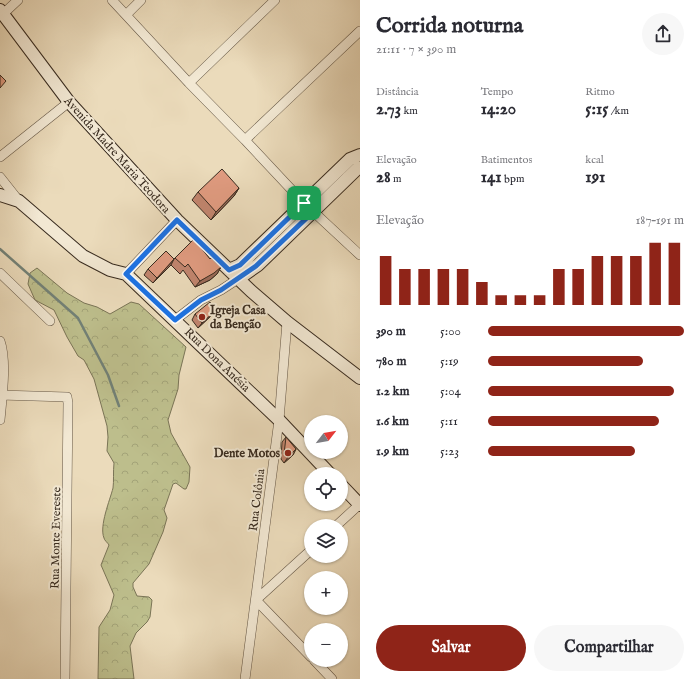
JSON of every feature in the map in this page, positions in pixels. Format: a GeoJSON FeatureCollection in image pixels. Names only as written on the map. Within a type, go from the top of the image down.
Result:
{"type":"FeatureCollection","features":[{"type":"Feature","properties":{"kind":"street"},"geometry":{"type":"LineString","coordinates":[[2,12],[18,0]]}},
{"type":"Feature","properties":{"kind":"street"},"geometry":{"type":"LineString","coordinates":[[112,0],[188,83],[245,140],[308,207],[360,255]]}},
{"type":"Feature","properties":{"kind":"street"},"geometry":{"type":"LineString","coordinates":[[126,15],[141,0]]}},
{"type":"Feature","properties":{"kind":"street"},"geometry":{"type":"LineString","coordinates":[[188,83],[275,0]]}},
{"type":"Feature","properties":{"kind":"street","name":"Avenida Madre Maria Teodora"},"geometry":{"type":"LineString","coordinates":[[2,12],[69,102],[177,220],[238,279],[287,322],[360,378]]}},
{"type":"Feature","properties":{"kind":"street"},"geometry":{"type":"LineString","coordinates":[[245,140],[360,31]]}},
{"type":"Feature","properties":{"kind":"street"},"geometry":{"type":"LineString","coordinates":[[0,157],[69,102]]}},
{"type":"Feature","properties":{"kind":"street"},"geometry":{"type":"LineString","coordinates":[[175,320],[201,300],[221,290],[258,265],[350,159],[360,155]]}},
{"type":"Feature","properties":{"kind":"street"},"geometry":{"type":"LineString","coordinates":[[229,270],[240,265],[308,207],[358,168],[360,168]]}},
{"type":"Feature","properties":{"kind":"street","name":"Rua Dona Anésia"},"geometry":{"type":"LineString","coordinates":[[0,177],[19,201],[83,256],[110,270],[126,274],[279,420],[323,467]]}},
{"type":"Feature","properties":{"kind":"street","name":"Rua Dona Anésia"},"geometry":{"type":"LineString","coordinates":[[0,195],[19,201]]}},
{"type":"Feature","properties":{"kind":"street"},"geometry":{"type":"LineString","coordinates":[[126,274],[177,220]]}},
{"type":"Feature","properties":{"kind":"street"},"geometry":{"type":"LineString","coordinates":[[350,247],[360,244]]}},
{"type":"Feature","properties":{"kind":"street"},"geometry":{"type":"LineString","coordinates":[[0,273],[50,321]]}},
{"type":"Feature","properties":{"kind":"street","name":"Rua Colônia"},"geometry":{"type":"LineString","coordinates":[[245,679],[279,420],[287,322]]}},
{"type":"Feature","properties":{"kind":"street"},"geometry":{"type":"LineString","coordinates":[[0,341],[3,349],[0,420]]}},
{"type":"Feature","properties":{"kind":"street","name":"Rua Monte Evereste"},"geometry":{"type":"LineString","coordinates":[[1,395],[67,397],[69,431],[65,679]]}},
{"type":"Feature","properties":{"kind":"street"},"geometry":{"type":"LineString","coordinates":[[344,519],[360,505],[348,492]]}},
{"type":"Feature","properties":{"kind":"street"},"geometry":{"type":"LineString","coordinates":[[304,556],[256,600],[304,650]]}},
{"type":"Feature","properties":{"kind":"street"},"geometry":{"type":"LineString","coordinates":[[321,667],[332,679]]}},
{"type":"Feature","properties":{"kind":"green space"},"geometry":{"type":"Polygon","coordinates":[[[37,268],[67,293],[84,303],[97,307],[110,314],[131,302],[139,304],[186,347],[179,375],[178,389],[168,420],[171,433],[190,467],[189,482],[186,489],[176,483],[173,484],[164,510],[167,518],[163,532],[149,564],[133,583],[137,596],[149,597],[152,600],[150,617],[136,633],[130,646],[134,679],[98,679],[99,627],[110,610],[114,595],[101,565],[109,545],[104,539],[103,527],[113,488],[114,463],[107,451],[107,426],[94,379],[84,360],[78,356],[54,310],[35,300],[28,284],[30,273],[37,268]]]}},
{"type":"Feature","properties":{"kind":"building"},"geometry":{"type":"Polygon","coordinates":[[[0,75],[6,81],[0,88],[0,75]]]}},
{"type":"Feature","properties":{"kind":"building"},"geometry":{"type":"Polygon","coordinates":[[[222,169],[239,188],[216,212],[198,192],[222,169]]]}},
{"type":"Feature","properties":{"kind":"building"},"geometry":{"type":"Polygon","coordinates":[[[194,239],[210,259],[211,258],[221,267],[200,281],[188,264],[185,267],[175,258],[194,239]]]}},
{"type":"Feature","properties":{"kind":"building"},"geometry":{"type":"Polygon","coordinates":[[[166,251],[174,259],[157,278],[148,269],[166,251]]]}},
{"type":"Feature","properties":{"kind":"building"},"geometry":{"type":"Polygon","coordinates":[[[210,302],[217,309],[202,323],[195,314],[210,302]]]}},
{"type":"Feature","properties":{"kind":"building"},"geometry":{"type":"Polygon","coordinates":[[[286,437],[296,449],[288,457],[284,454],[286,437]]]}},
{"type":"Feature","properties":{"kind":"waterway"},"geometry":{"type":"LineString","coordinates":[[0,249],[78,318],[108,375],[119,406]]}},
{"type":"Feature","properties":{"kind":"place","name":"Igreja Casa da Benção"},"geometry":{"type":"Point","coordinates":[202,317]}},
{"type":"Feature","properties":{"kind":"place","name":"Dente Motos"},"geometry":{"type":"Point","coordinates":[288,453]}},
{"type":"Feature","properties":{"kind":"route"},"geometry":{"type":"LineString","coordinates":[[304,203],[313,212],[258,265],[221,290],[201,300],[175,320],[126,274],[177,220],[229,270],[240,265],[304,203]]}}]}
